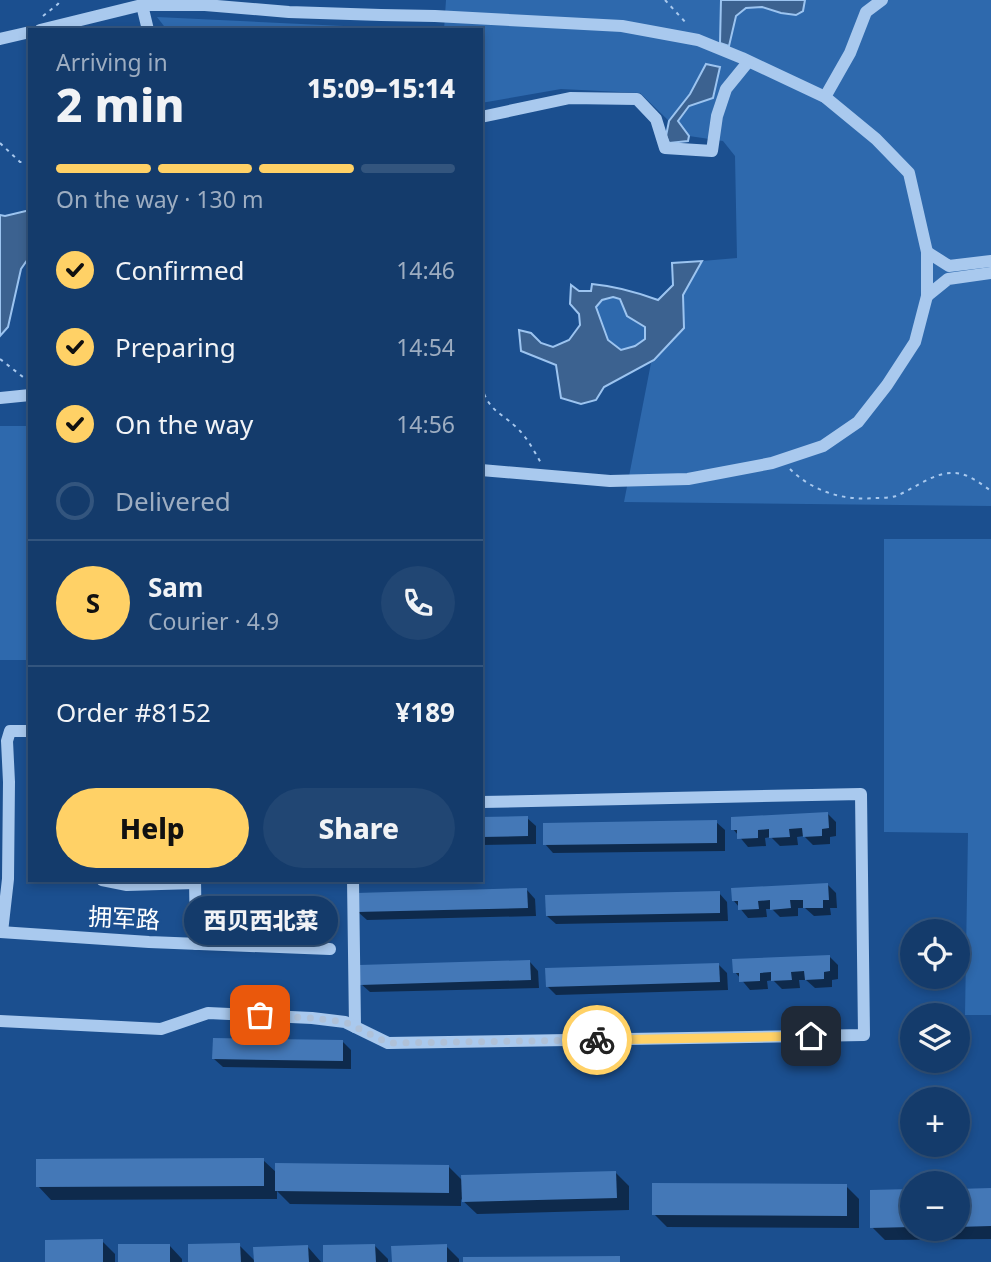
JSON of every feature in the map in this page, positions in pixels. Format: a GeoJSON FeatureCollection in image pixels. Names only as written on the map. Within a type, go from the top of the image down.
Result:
{"type":"FeatureCollection","features":[{"type":"Feature","properties":{"kind":"street"},"geometry":{"type":"LineString","coordinates":[[435,0],[435,16]]}},
{"type":"Feature","properties":{"kind":"street"},"geometry":{"type":"LineString","coordinates":[[825,97],[850,53],[866,12],[882,0]]}},
{"type":"Feature","properties":{"kind":"street"},"geometry":{"type":"LineString","coordinates":[[41,24],[142,5],[205,5],[289,12],[435,16],[622,26],[698,40],[825,97],[876,139],[909,173],[927,252],[927,296],[915,342],[887,386],[858,422],[823,446],[781,460],[688,479],[610,481],[483,470]]}},
{"type":"Feature","properties":{"kind":"street"},"geometry":{"type":"LineString","coordinates":[[142,5],[148,28]]}},
{"type":"Feature","properties":{"kind":"street"},"geometry":{"type":"LineString","coordinates":[[0,39],[28,32]]}},
{"type":"Feature","properties":{"kind":"street"},"geometry":{"type":"LineString","coordinates":[[483,117],[570,98],[637,99],[656,119],[665,148],[712,151],[717,116],[726,89],[748,62]]}},
{"type":"Feature","properties":{"kind":"street"},"geometry":{"type":"LineString","coordinates":[[927,252],[949,266],[991,261]]}},
{"type":"Feature","properties":{"kind":"street"},"geometry":{"type":"LineString","coordinates":[[927,296],[948,279],[991,273]]}},
{"type":"Feature","properties":{"kind":"street"},"geometry":{"type":"LineString","coordinates":[[0,398],[28,395]]}},
{"type":"Feature","properties":{"kind":"street"},"geometry":{"type":"LineString","coordinates":[[1,932],[8,879],[7,741],[10,731],[28,731]]}},
{"type":"Feature","properties":{"kind":"street"},"geometry":{"type":"LineString","coordinates":[[0,1021],[161,1029],[208,1013],[312,1018],[345,1022],[388,1043],[864,1035],[861,794],[483,802]]}},
{"type":"Feature","properties":{"kind":"street"},"geometry":{"type":"LineString","coordinates":[[112,882],[127,885],[195,882],[196,944]]}},
{"type":"Feature","properties":{"kind":"street"},"geometry":{"type":"LineString","coordinates":[[353,882],[355,1027]]}},
{"type":"Feature","properties":{"kind":"street","name":"拥军路"},"geometry":{"type":"LineString","coordinates":[[1,932],[196,944],[330,948]]}},
{"type":"Feature","properties":{"kind":"path"},"geometry":{"type":"LineString","coordinates":[[41,24],[60,0]]}},
{"type":"Feature","properties":{"kind":"path"},"geometry":{"type":"LineString","coordinates":[[665,0],[694,32]]}},
{"type":"Feature","properties":{"kind":"path"},"geometry":{"type":"LineString","coordinates":[[0,143],[20,162],[28,162]]}},
{"type":"Feature","properties":{"kind":"path"},"geometry":{"type":"LineString","coordinates":[[0,359],[23,377],[28,377]]}},
{"type":"Feature","properties":{"kind":"path"},"geometry":{"type":"LineString","coordinates":[[483,392],[492,409],[516,427],[530,444],[541,462],[545,476]]}},
{"type":"Feature","properties":{"kind":"path"},"geometry":{"type":"LineString","coordinates":[[781,460],[796,475],[814,487],[833,495],[860,500],[894,497],[933,477],[953,472],[975,479],[991,491]]}},
{"type":"Feature","properties":{"kind":"shaded area"},"geometry":{"type":"Polygon","coordinates":[[[446,0],[721,0],[720,43],[728,46],[736,16],[746,8],[762,7],[781,13],[803,11],[805,0],[991,0],[991,506],[624,502],[651,363],[684,328],[683,295],[702,261],[737,258],[735,156],[723,141],[689,136],[678,121],[689,106],[706,64],[690,94],[669,121],[640,93],[561,89],[483,103],[483,28],[444,28],[446,0]]]}},
{"type":"Feature","properties":{"kind":"shaded area"},"geometry":{"type":"Polygon","coordinates":[[[721,0],[805,0],[803,11],[796,15],[762,7],[746,8],[736,16],[729,46],[720,43],[721,0]]]}},
{"type":"Feature","properties":{"kind":"shaded area"},"geometry":{"type":"Polygon","coordinates":[[[157,17],[386,28],[165,28],[157,17]]]}},
{"type":"Feature","properties":{"kind":"shaded area"},"geometry":{"type":"Polygon","coordinates":[[[706,64],[720,67],[713,98],[689,106],[678,121],[689,136],[688,141],[669,143],[666,136],[669,121],[690,94],[706,64]]]}},
{"type":"Feature","properties":{"kind":"shaded area"},"geometry":{"type":"Polygon","coordinates":[[[28,210],[28,259],[21,269],[8,327],[0,336],[0,215],[28,210]]]}},
{"type":"Feature","properties":{"kind":"shaded area"},"geometry":{"type":"Polygon","coordinates":[[[702,261],[683,295],[684,328],[654,360],[604,387],[596,400],[581,404],[561,398],[556,365],[521,351],[519,330],[531,333],[541,343],[553,347],[569,340],[580,325],[579,314],[570,304],[571,285],[579,291],[591,291],[592,284],[609,286],[658,300],[673,285],[672,263],[702,261]],[[613,297],[602,300],[596,307],[608,340],[621,350],[635,346],[645,339],[645,327],[627,316],[620,299],[613,297]]]}},
{"type":"Feature","properties":{"kind":"shaded area"},"geometry":{"type":"Polygon","coordinates":[[[613,297],[620,299],[627,316],[645,327],[645,339],[635,346],[621,350],[608,340],[596,307],[602,300],[613,297]]]}},
{"type":"Feature","properties":{"kind":"shaded area"},"geometry":{"type":"Polygon","coordinates":[[[0,426],[28,426],[28,660],[0,660],[0,426]]]}},
{"type":"Feature","properties":{"kind":"shaded area"},"geometry":{"type":"Polygon","coordinates":[[[884,539],[991,539],[991,1015],[970,1015],[970,1003],[965,1003],[965,989],[970,989],[970,919],[967,919],[968,833],[884,832],[884,539]]]}},
{"type":"Feature","properties":{"kind":"building"},"geometry":{"type":"Polygon","coordinates":[[[828,812],[829,828],[822,829],[822,836],[803,837],[802,828],[789,829],[790,837],[769,838],[769,829],[758,830],[758,838],[737,839],[737,830],[731,830],[731,817],[828,812]]]}},
{"type":"Feature","properties":{"kind":"building"},"geometry":{"type":"Polygon","coordinates":[[[528,816],[528,836],[483,837],[483,817],[528,816]]]}},
{"type":"Feature","properties":{"kind":"building"},"geometry":{"type":"Polygon","coordinates":[[[717,820],[717,843],[543,845],[543,823],[717,820]]]}},
{"type":"Feature","properties":{"kind":"building"},"geometry":{"type":"Polygon","coordinates":[[[828,883],[829,900],[823,900],[823,908],[803,908],[803,900],[790,900],[791,908],[770,910],[770,900],[758,901],[759,909],[738,910],[738,901],[732,901],[731,888],[828,883]]]}},
{"type":"Feature","properties":{"kind":"building"},"geometry":{"type":"Polygon","coordinates":[[[527,888],[528,908],[356,912],[356,893],[527,888]]]}},
{"type":"Feature","properties":{"kind":"building"},"geometry":{"type":"Polygon","coordinates":[[[720,891],[720,913],[546,916],[545,895],[720,891]]]}},
{"type":"Feature","properties":{"kind":"building"},"geometry":{"type":"Polygon","coordinates":[[[830,955],[830,971],[824,972],[824,979],[805,980],[804,971],[791,972],[792,980],[771,981],[771,972],[760,973],[760,981],[739,982],[739,973],[733,973],[732,959],[830,955]]]}},
{"type":"Feature","properties":{"kind":"building"},"geometry":{"type":"Polygon","coordinates":[[[530,960],[531,980],[360,985],[359,965],[530,960]]]}},
{"type":"Feature","properties":{"kind":"building"},"geometry":{"type":"Polygon","coordinates":[[[719,963],[720,982],[546,987],[545,968],[719,963]]]}},
{"type":"Feature","properties":{"kind":"building"},"geometry":{"type":"Polygon","coordinates":[[[213,1038],[343,1040],[343,1061],[212,1059],[213,1038]]]}},
{"type":"Feature","properties":{"kind":"building"},"geometry":{"type":"Polygon","coordinates":[[[264,1158],[264,1186],[36,1187],[36,1159],[264,1158]]]}},
{"type":"Feature","properties":{"kind":"building"},"geometry":{"type":"Polygon","coordinates":[[[275,1163],[449,1165],[449,1193],[275,1191],[275,1163]]]}},
{"type":"Feature","properties":{"kind":"building"},"geometry":{"type":"Polygon","coordinates":[[[616,1171],[617,1198],[462,1202],[461,1175],[616,1171]]]}},
{"type":"Feature","properties":{"kind":"building"},"geometry":{"type":"Polygon","coordinates":[[[652,1183],[847,1184],[847,1216],[652,1215],[652,1183]]]}},
{"type":"Feature","properties":{"kind":"building"},"geometry":{"type":"Polygon","coordinates":[[[991,1188],[991,1226],[970,1227],[970,1189],[991,1188]]]}},
{"type":"Feature","properties":{"kind":"building"},"geometry":{"type":"Polygon","coordinates":[[[900,1189],[900,1227],[870,1228],[870,1190],[900,1189]]]}},
{"type":"Feature","properties":{"kind":"building"},"geometry":{"type":"Polygon","coordinates":[[[103,1239],[103,1262],[45,1262],[45,1240],[103,1239]]]}},
{"type":"Feature","properties":{"kind":"building"},"geometry":{"type":"Polygon","coordinates":[[[240,1243],[241,1262],[188,1262],[188,1244],[240,1243]]]}},
{"type":"Feature","properties":{"kind":"building"},"geometry":{"type":"Polygon","coordinates":[[[118,1244],[170,1244],[170,1262],[118,1262],[118,1244]]]}},
{"type":"Feature","properties":{"kind":"building"},"geometry":{"type":"Polygon","coordinates":[[[375,1244],[376,1262],[323,1262],[323,1245],[375,1244]]]}},
{"type":"Feature","properties":{"kind":"building"},"geometry":{"type":"Polygon","coordinates":[[[447,1244],[447,1262],[392,1262],[391,1246],[447,1244]]]}},
{"type":"Feature","properties":{"kind":"building"},"geometry":{"type":"Polygon","coordinates":[[[308,1245],[309,1262],[254,1262],[253,1247],[308,1245]]]}},
{"type":"Feature","properties":{"kind":"building"},"geometry":{"type":"Polygon","coordinates":[[[620,1256],[620,1262],[463,1262],[463,1257],[620,1256]]]}},
{"type":"Feature","properties":{"kind":"way so far"},"geometry":{"type":"LineString","coordinates":[[260,1015],[345,1022],[388,1043],[597,1040]]}},
{"type":"Feature","properties":{"kind":"place","name":"西贝西北菜"},"geometry":{"type":"Point","coordinates":[260,1015]}},
{"type":"Feature","properties":{"kind":"route"},"geometry":{"type":"LineString","coordinates":[[597,1040],[811,1036]]}}]}
